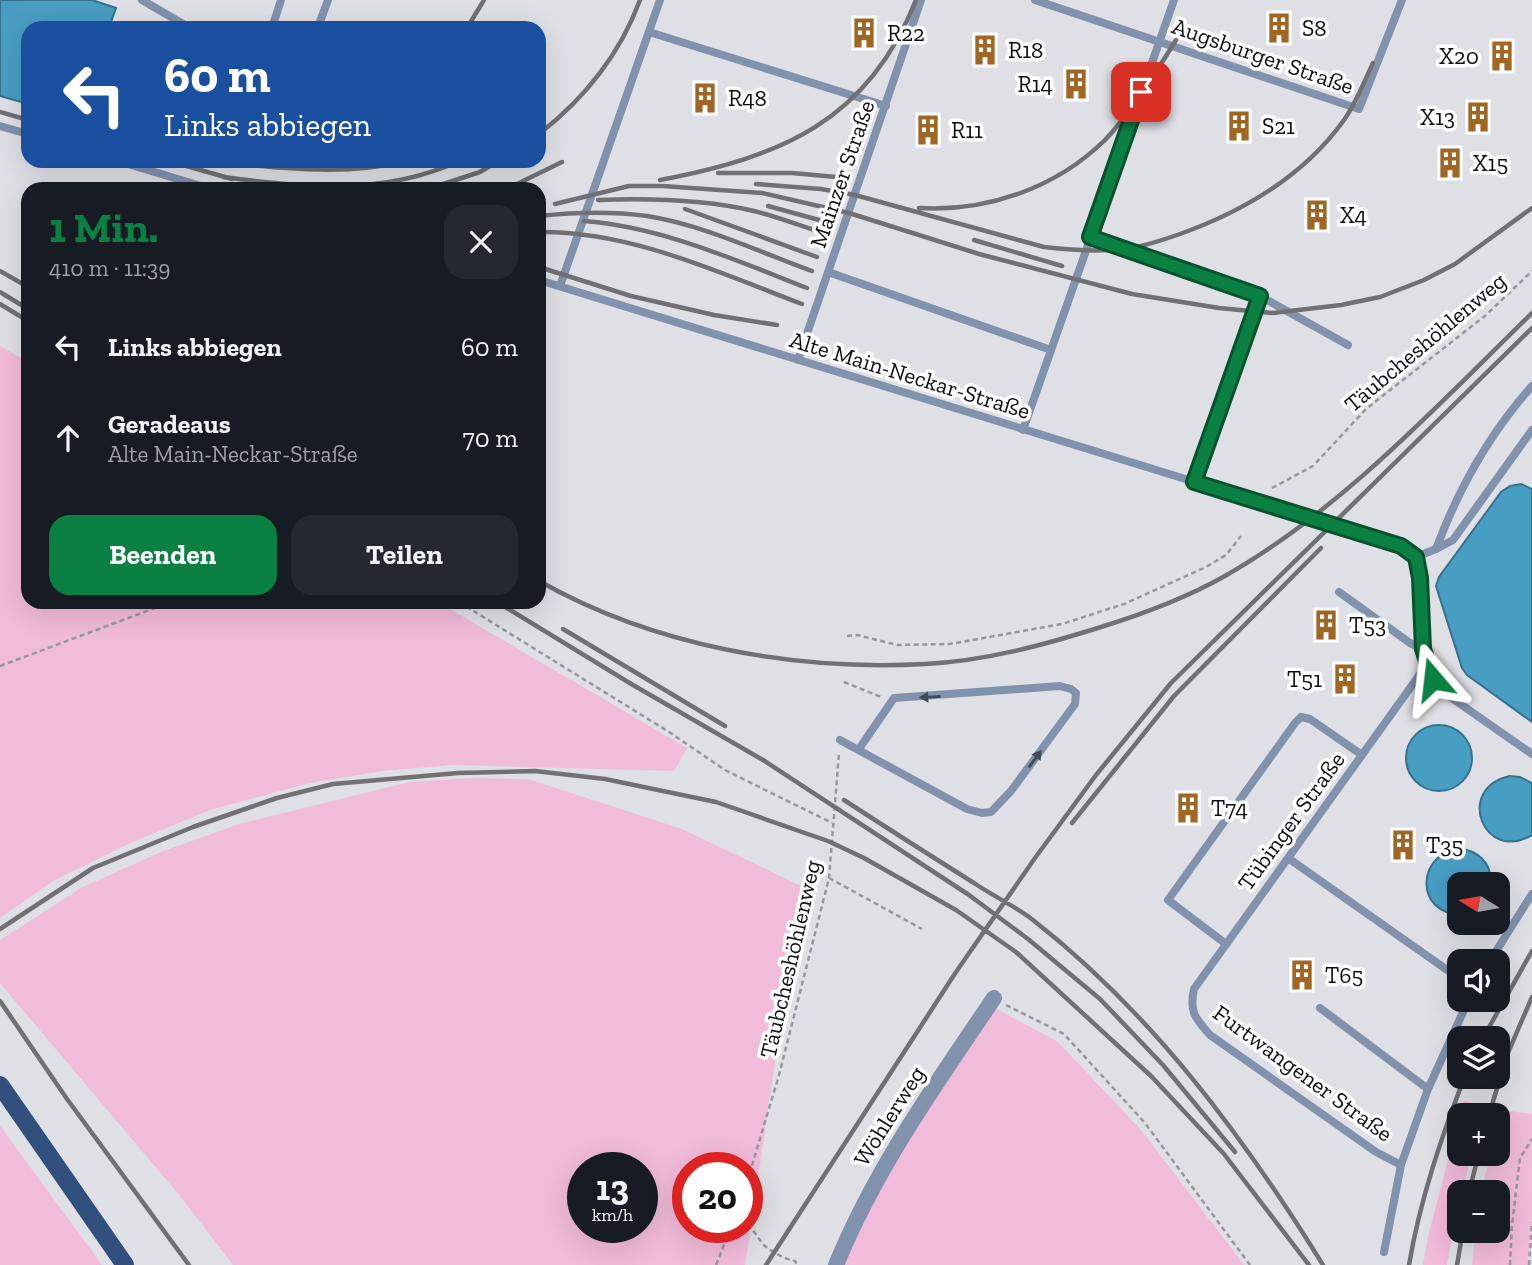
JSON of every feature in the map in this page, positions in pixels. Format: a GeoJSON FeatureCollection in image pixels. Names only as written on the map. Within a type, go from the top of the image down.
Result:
{"type":"FeatureCollection","features":[{"type":"Feature","properties":{"kind":"main road"},"geometry":{"type":"LineString","coordinates":[[0,1085],[125,1265]]}},
{"type":"Feature","properties":{"kind":"street","name":"Wöhlerweg"},"geometry":{"type":"LineString","coordinates":[[836,1265],[855,1219],[890,1155],[993,998]]}},
{"type":"Feature","properties":{"kind":"lane"},"geometry":{"type":"LineString","coordinates":[[142,0],[178,21]]}},
{"type":"Feature","properties":{"kind":"lane"},"geometry":{"type":"LineString","coordinates":[[274,21],[281,0]]}},
{"type":"Feature","properties":{"kind":"lane"},"geometry":{"type":"LineString","coordinates":[[320,21],[328,0]]}},
{"type":"Feature","properties":{"kind":"lane"},"geometry":{"type":"LineString","coordinates":[[560,286],[660,0]]}},
{"type":"Feature","properties":{"kind":"lane","name":"Mainzer Straße"},"geometry":{"type":"LineString","coordinates":[[798,360],[921,0]]}},
{"type":"Feature","properties":{"kind":"lane","name":"Augsburger Straße"},"geometry":{"type":"LineString","coordinates":[[1035,0],[1359,109],[1402,0]]}},
{"type":"Feature","properties":{"kind":"lane"},"geometry":{"type":"LineString","coordinates":[[1023,430],[1174,0]]}},
{"type":"Feature","properties":{"kind":"lane"},"geometry":{"type":"LineString","coordinates":[[649,32],[886,106]]}},
{"type":"Feature","properties":{"kind":"lane"},"geometry":{"type":"LineString","coordinates":[[0,126],[21,132]]}},
{"type":"Feature","properties":{"kind":"lane"},"geometry":{"type":"LineString","coordinates":[[141,168],[188,182]]}},
{"type":"Feature","properties":{"kind":"lane"},"geometry":{"type":"LineString","coordinates":[[1090,237],[1260,296],[1348,345]]}},
{"type":"Feature","properties":{"kind":"lane"},"geometry":{"type":"LineString","coordinates":[[828,272],[1051,350]]}},
{"type":"Feature","properties":{"kind":"lane","name":"Alte Main-Neckar-Straße"},"geometry":{"type":"LineString","coordinates":[[546,282],[1401,546],[1416,557]]}},
{"type":"Feature","properties":{"kind":"lane"},"geometry":{"type":"LineString","coordinates":[[1194,482],[1260,296]]}},
{"type":"Feature","properties":{"kind":"lane"},"geometry":{"type":"LineString","coordinates":[[1436,549],[1472,469],[1511,409],[1532,386]]}},
{"type":"Feature","properties":{"kind":"lane"},"geometry":{"type":"LineString","coordinates":[[1532,430],[1453,540],[1416,557],[1420,578],[1423,649],[1433,679],[1446,694],[1532,754]]}},
{"type":"Feature","properties":{"kind":"lane"},"geometry":{"type":"LineString","coordinates":[[1339,592],[1410,643],[1423,649]]}},
{"type":"Feature","properties":{"kind":"lane","name":"Tübinger Straße"},"geometry":{"type":"LineString","coordinates":[[1191,1003],[1194,989],[1428,663]]}},
{"type":"Feature","properties":{"kind":"lane"},"geometry":{"type":"LineString","coordinates":[[840,740],[967,809],[982,813],[992,812],[1011,791],[1075,704],[1076,694],[1071,689],[1060,686],[894,698],[859,749]]}},
{"type":"Feature","properties":{"kind":"lane"},"geometry":{"type":"LineString","coordinates":[[1226,944],[1168,900],[1189,868],[1301,718],[1310,719],[1362,755]]}},
{"type":"Feature","properties":{"kind":"lane"},"geometry":{"type":"LineString","coordinates":[[1288,858],[1447,970]]}},
{"type":"Feature","properties":{"kind":"lane"},"geometry":{"type":"LineString","coordinates":[[1498,949],[1532,894]]}},
{"type":"Feature","properties":{"kind":"lane","name":"Furtwangener Straße"},"geometry":{"type":"LineString","coordinates":[[1191,1003],[1195,1018],[1210,1035],[1376,1152],[1401,1165]]}},
{"type":"Feature","properties":{"kind":"lane"},"geometry":{"type":"LineString","coordinates":[[1320,1008],[1428,1089]]}},
{"type":"Feature","properties":{"kind":"lane"},"geometry":{"type":"LineString","coordinates":[[1384,1252],[1401,1165],[1428,1089],[1463,1012]]}},
{"type":"Feature","properties":{"kind":"path","name":"Täubcheshöhlenweg"},"geometry":{"type":"LineString","coordinates":[[1272,488],[1313,466],[1366,409],[1486,315],[1532,271]]}},
{"type":"Feature","properties":{"kind":"path"},"geometry":{"type":"LineString","coordinates":[[847,636],[858,635],[910,646],[950,644],[1062,624],[1124,604],[1206,567],[1226,555],[1241,536]]}},
{"type":"Feature","properties":{"kind":"path"},"geometry":{"type":"LineString","coordinates":[[0,666],[152,609]]}},
{"type":"Feature","properties":{"kind":"path"},"geometry":{"type":"LineString","coordinates":[[470,609],[725,770],[834,824]]}},
{"type":"Feature","properties":{"kind":"path"},"geometry":{"type":"LineString","coordinates":[[844,682],[891,701]]}},
{"type":"Feature","properties":{"kind":"path","name":"Täubcheshöhlenweg"},"geometry":{"type":"LineString","coordinates":[[756,1152],[779,1075],[829,878],[840,740]]}},
{"type":"Feature","properties":{"kind":"path"},"geometry":{"type":"LineString","coordinates":[[829,878],[922,929]]}},
{"type":"Feature","properties":{"kind":"path"},"geometry":{"type":"LineString","coordinates":[[993,998],[1064,1034],[1145,1123],[1250,1265]]}},
{"type":"Feature","properties":{"kind":"path"},"geometry":{"type":"LineString","coordinates":[[1510,1265],[1520,1158],[1532,1139]]}},
{"type":"Feature","properties":{"kind":"path"},"geometry":{"type":"LineString","coordinates":[[1529,1265],[1532,1222]]}},
{"type":"Feature","properties":{"kind":"path"},"geometry":{"type":"LineString","coordinates":[[716,1265],[725,1243]]}},
{"type":"Feature","properties":{"kind":"path"},"geometry":{"type":"LineString","coordinates":[[763,1243],[795,1261],[797,1265]]}},
{"type":"Feature","properties":{"kind":"shaded area"},"geometry":{"type":"Polygon","coordinates":[[[0,346],[21,358],[21,609],[450,609],[687,748],[674,771],[452,765],[382,771],[310,783],[210,810],[128,844],[53,881],[0,918],[0,346]]]}},
{"type":"Feature","properties":{"kind":"shaded area"},"geometry":{"type":"Polygon","coordinates":[[[471,778],[528,779],[682,829],[801,886],[762,1152],[672,1152],[672,1243],[748,1243],[745,1265],[233,1265],[180,1196],[0,983],[0,940],[83,887],[161,852],[239,824],[410,782],[471,778]]]}},
{"type":"Feature","properties":{"kind":"shaded area"},"geometry":{"type":"Polygon","coordinates":[[[995,1008],[1058,1042],[1141,1130],[1244,1265],[840,1265],[883,1175],[995,1008]]]}},
{"type":"Feature","properties":{"kind":"shaded area"},"geometry":{"type":"Polygon","coordinates":[[[1510,1111],[1532,1114],[1532,1213],[1528,1265],[1472,1265],[1475,1243],[1510,1243],[1510,1180],[1484,1180],[1488,1166],[1510,1166],[1510,1111]]]}},
{"type":"Feature","properties":{"kind":"shaded area"},"geometry":{"type":"Polygon","coordinates":[[[0,1126],[102,1265],[0,1265],[0,1126]]]}},
{"type":"Feature","properties":{"kind":"shaded area"},"geometry":{"type":"Polygon","coordinates":[[[1447,1163],[1447,1166],[1469,1166],[1465,1180],[1447,1180],[1447,1243],[1451,1243],[1447,1265],[1423,1265],[1447,1163]]]}},
{"type":"Feature","properties":{"kind":"water"},"geometry":{"type":"Polygon","coordinates":[[[0,0],[92,0],[116,8],[111,21],[21,21],[21,102],[0,96],[0,0]]]}},
{"type":"Feature","properties":{"kind":"water"},"geometry":{"type":"Polygon","coordinates":[[[1521,484],[1532,489],[1532,722],[1467,675],[1462,668],[1436,586],[1439,577],[1501,492],[1510,486],[1521,484]]]}},
{"type":"Feature","properties":{"kind":"water"},"geometry":{"type":"Polygon","coordinates":[[[1439,725],[1452,728],[1462,735],[1469,745],[1472,758],[1469,771],[1462,781],[1452,788],[1439,791],[1426,788],[1416,781],[1409,771],[1406,758],[1409,745],[1416,735],[1426,728],[1439,725]]]}},
{"type":"Feature","properties":{"kind":"water"},"geometry":{"type":"Polygon","coordinates":[[[1510,776],[1532,783],[1532,835],[1515,841],[1500,840],[1489,832],[1482,821],[1480,808],[1483,794],[1493,783],[1510,776]]]}},
{"type":"Feature","properties":{"kind":"water"},"geometry":{"type":"Polygon","coordinates":[[[1457,848],[1471,851],[1486,863],[1490,872],[1447,872],[1447,911],[1435,905],[1426,884],[1434,862],[1443,854],[1457,848]]]}},
{"type":"Feature","properties":{"kind":"railway"},"geometry":{"type":"LineString","coordinates":[[471,21],[484,0]]}},
{"type":"Feature","properties":{"kind":"railway"},"geometry":{"type":"LineString","coordinates":[[546,128],[571,106],[599,74],[622,39],[640,0]]}},
{"type":"Feature","properties":{"kind":"railway"},"geometry":{"type":"LineString","coordinates":[[660,180],[744,159],[781,145],[815,127],[846,105],[873,76],[896,42],[916,0]]}},
{"type":"Feature","properties":{"kind":"railway"},"geometry":{"type":"LineString","coordinates":[[919,208],[970,206],[995,201],[1043,184],[1065,171],[1086,157],[1114,130],[1143,92],[1176,40]]}},
{"type":"Feature","properties":{"kind":"railway"},"geometry":{"type":"LineString","coordinates":[[756,184],[821,189],[855,195],[1044,247],[1074,250],[1138,247],[1204,225],[1249,203],[1291,175],[1328,140],[1344,120],[1373,63]]}},
{"type":"Feature","properties":{"kind":"railway"},"geometry":{"type":"LineString","coordinates":[[0,112],[21,118]]}},
{"type":"Feature","properties":{"kind":"railway"},"geometry":{"type":"LineString","coordinates":[[521,182],[562,162]]}},
{"type":"Feature","properties":{"kind":"railway"},"geometry":{"type":"LineString","coordinates":[[194,168],[232,179]]}},
{"type":"Feature","properties":{"kind":"railway"},"geometry":{"type":"LineString","coordinates":[[281,168],[365,168]]}},
{"type":"Feature","properties":{"kind":"railway"},"geometry":{"type":"LineString","coordinates":[[387,182],[441,168]]}},
{"type":"Feature","properties":{"kind":"railway"},"geometry":{"type":"LineString","coordinates":[[449,182],[487,168]]}},
{"type":"Feature","properties":{"kind":"railway"},"geometry":{"type":"LineString","coordinates":[[718,173],[792,173],[847,178]]}},
{"type":"Feature","properties":{"kind":"railway"},"geometry":{"type":"LineString","coordinates":[[223,177],[266,182]]}},
{"type":"Feature","properties":{"kind":"railway"},"geometry":{"type":"LineString","coordinates":[[555,204],[629,186],[762,193],[849,213],[979,254],[1132,294],[1219,308],[1273,313],[1341,305],[1380,297],[1424,280],[1455,264],[1532,208]]}},
{"type":"Feature","properties":{"kind":"railway"},"geometry":{"type":"LineString","coordinates":[[598,200],[657,199],[715,204],[763,213],[827,234]]}},
{"type":"Feature","properties":{"kind":"railway"},"geometry":{"type":"LineString","coordinates":[[768,206],[830,223]]}},
{"type":"Feature","properties":{"kind":"railway"},"geometry":{"type":"LineString","coordinates":[[685,209],[817,257]]}},
{"type":"Feature","properties":{"kind":"railway"},"geometry":{"type":"LineString","coordinates":[[546,215],[607,213],[668,220],[710,232],[812,271]]}},
{"type":"Feature","properties":{"kind":"railway"},"geometry":{"type":"LineString","coordinates":[[584,221],[613,224],[670,237],[807,288]]}},
{"type":"Feature","properties":{"kind":"railway"},"geometry":{"type":"LineString","coordinates":[[546,232],[573,233],[640,246],[706,267],[802,304]]}},
{"type":"Feature","properties":{"kind":"railway"},"geometry":{"type":"LineString","coordinates":[[974,240],[1062,266]]}},
{"type":"Feature","properties":{"kind":"railway"},"geometry":{"type":"LineString","coordinates":[[546,269],[631,296],[714,315],[777,325]]}},
{"type":"Feature","properties":{"kind":"railway"},"geometry":{"type":"LineString","coordinates":[[0,271],[21,283]]}},
{"type":"Feature","properties":{"kind":"railway"},"geometry":{"type":"LineString","coordinates":[[0,292],[21,305]]}},
{"type":"Feature","properties":{"kind":"railway"},"geometry":{"type":"LineString","coordinates":[[0,304],[21,317]]}},
{"type":"Feature","properties":{"kind":"railway"},"geometry":{"type":"LineString","coordinates":[[546,585],[583,604],[677,638],[776,658],[826,663],[925,664],[992,656],[1058,640],[1133,617],[1180,598],[1225,576],[1268,550],[1309,520],[1386,455],[1532,313]]}},
{"type":"Feature","properties":{"kind":"railway"},"geometry":{"type":"LineString","coordinates":[[766,1265],[956,972],[1035,858],[1096,775],[1171,683],[1532,328]]}},
{"type":"Feature","properties":{"kind":"railway"},"geometry":{"type":"LineString","coordinates":[[1072,823],[1174,696],[1321,548]]}},
{"type":"Feature","properties":{"kind":"railway"},"geometry":{"type":"LineString","coordinates":[[508,609],[763,760],[969,895],[1028,939],[1100,999],[1163,1065],[1235,1152]]}},
{"type":"Feature","properties":{"kind":"railway"},"geometry":{"type":"LineString","coordinates":[[563,629],[725,726]]}},
{"type":"Feature","properties":{"kind":"railway"},"geometry":{"type":"LineString","coordinates":[[0,929],[93,868],[193,827],[277,798],[333,784],[458,773],[535,771],[605,779],[716,802],[828,841],[864,858],[956,910],[1016,952],[1151,1076],[1224,1154],[1309,1265]]}},
{"type":"Feature","properties":{"kind":"railway"},"geometry":{"type":"LineString","coordinates":[[844,800],[1026,915],[1118,995],[1193,1079],[1228,1124],[1323,1265]]}},
{"type":"Feature","properties":{"kind":"railway"},"geometry":{"type":"LineString","coordinates":[[1490,1026],[1532,951]]}},
{"type":"Feature","properties":{"kind":"railway"},"geometry":{"type":"LineString","coordinates":[[1493,1103],[1507,1055],[1532,997]]}},
{"type":"Feature","properties":{"kind":"railway"},"geometry":{"type":"LineString","coordinates":[[0,1001],[67,1099],[189,1265]]}},
{"type":"Feature","properties":{"kind":"railway"},"geometry":{"type":"LineString","coordinates":[[1409,1265],[1432,1169],[1460,1089]]}},
{"type":"Feature","properties":{"kind":"railway"},"geometry":{"type":"LineString","coordinates":[[1472,1180],[1476,1166]]}},
{"type":"Feature","properties":{"kind":"railway"},"geometry":{"type":"LineString","coordinates":[[1457,1265],[1461,1243]]}},
{"type":"Feature","properties":{"kind":"place","name":"S8"},"geometry":{"type":"Point","coordinates":[1279,28]}},
{"type":"Feature","properties":{"kind":"place","name":"R22"},"geometry":{"type":"Point","coordinates":[864,33]}},
{"type":"Feature","properties":{"kind":"place","name":"R18"},"geometry":{"type":"Point","coordinates":[985,50]}},
{"type":"Feature","properties":{"kind":"place","name":"X20"},"geometry":{"type":"Point","coordinates":[1502,56]}},
{"type":"Feature","properties":{"kind":"place","name":"R14"},"geometry":{"type":"Point","coordinates":[1076,84]}},
{"type":"Feature","properties":{"kind":"place","name":"R48"},"geometry":{"type":"Point","coordinates":[705,98]}},
{"type":"Feature","properties":{"kind":"place","name":"X13"},"geometry":{"type":"Point","coordinates":[1478,117]}},
{"type":"Feature","properties":{"kind":"place","name":"S21"},"geometry":{"type":"Point","coordinates":[1239,126]}},
{"type":"Feature","properties":{"kind":"place","name":"R11"},"geometry":{"type":"Point","coordinates":[928,130]}},
{"type":"Feature","properties":{"kind":"place","name":"X15"},"geometry":{"type":"Point","coordinates":[1450,163]}},
{"type":"Feature","properties":{"kind":"place","name":"X4"},"geometry":{"type":"Point","coordinates":[1317,215]}},
{"type":"Feature","properties":{"kind":"place","name":"T53"},"geometry":{"type":"Point","coordinates":[1326,625]}},
{"type":"Feature","properties":{"kind":"place","name":"T51"},"geometry":{"type":"Point","coordinates":[1345,679]}},
{"type":"Feature","properties":{"kind":"place","name":"T74"},"geometry":{"type":"Point","coordinates":[1188,808]}},
{"type":"Feature","properties":{"kind":"place","name":"T35"},"geometry":{"type":"Point","coordinates":[1403,845]}},
{"type":"Feature","properties":{"kind":"place","name":"T65"},"geometry":{"type":"Point","coordinates":[1302,975]}},
{"type":"Feature","properties":{"kind":"route"},"geometry":{"type":"LineString","coordinates":[[1141,92],[1090,237],[1260,296],[1194,482],[1401,546],[1416,557],[1420,578],[1423,649],[1433,679]]}}]}
